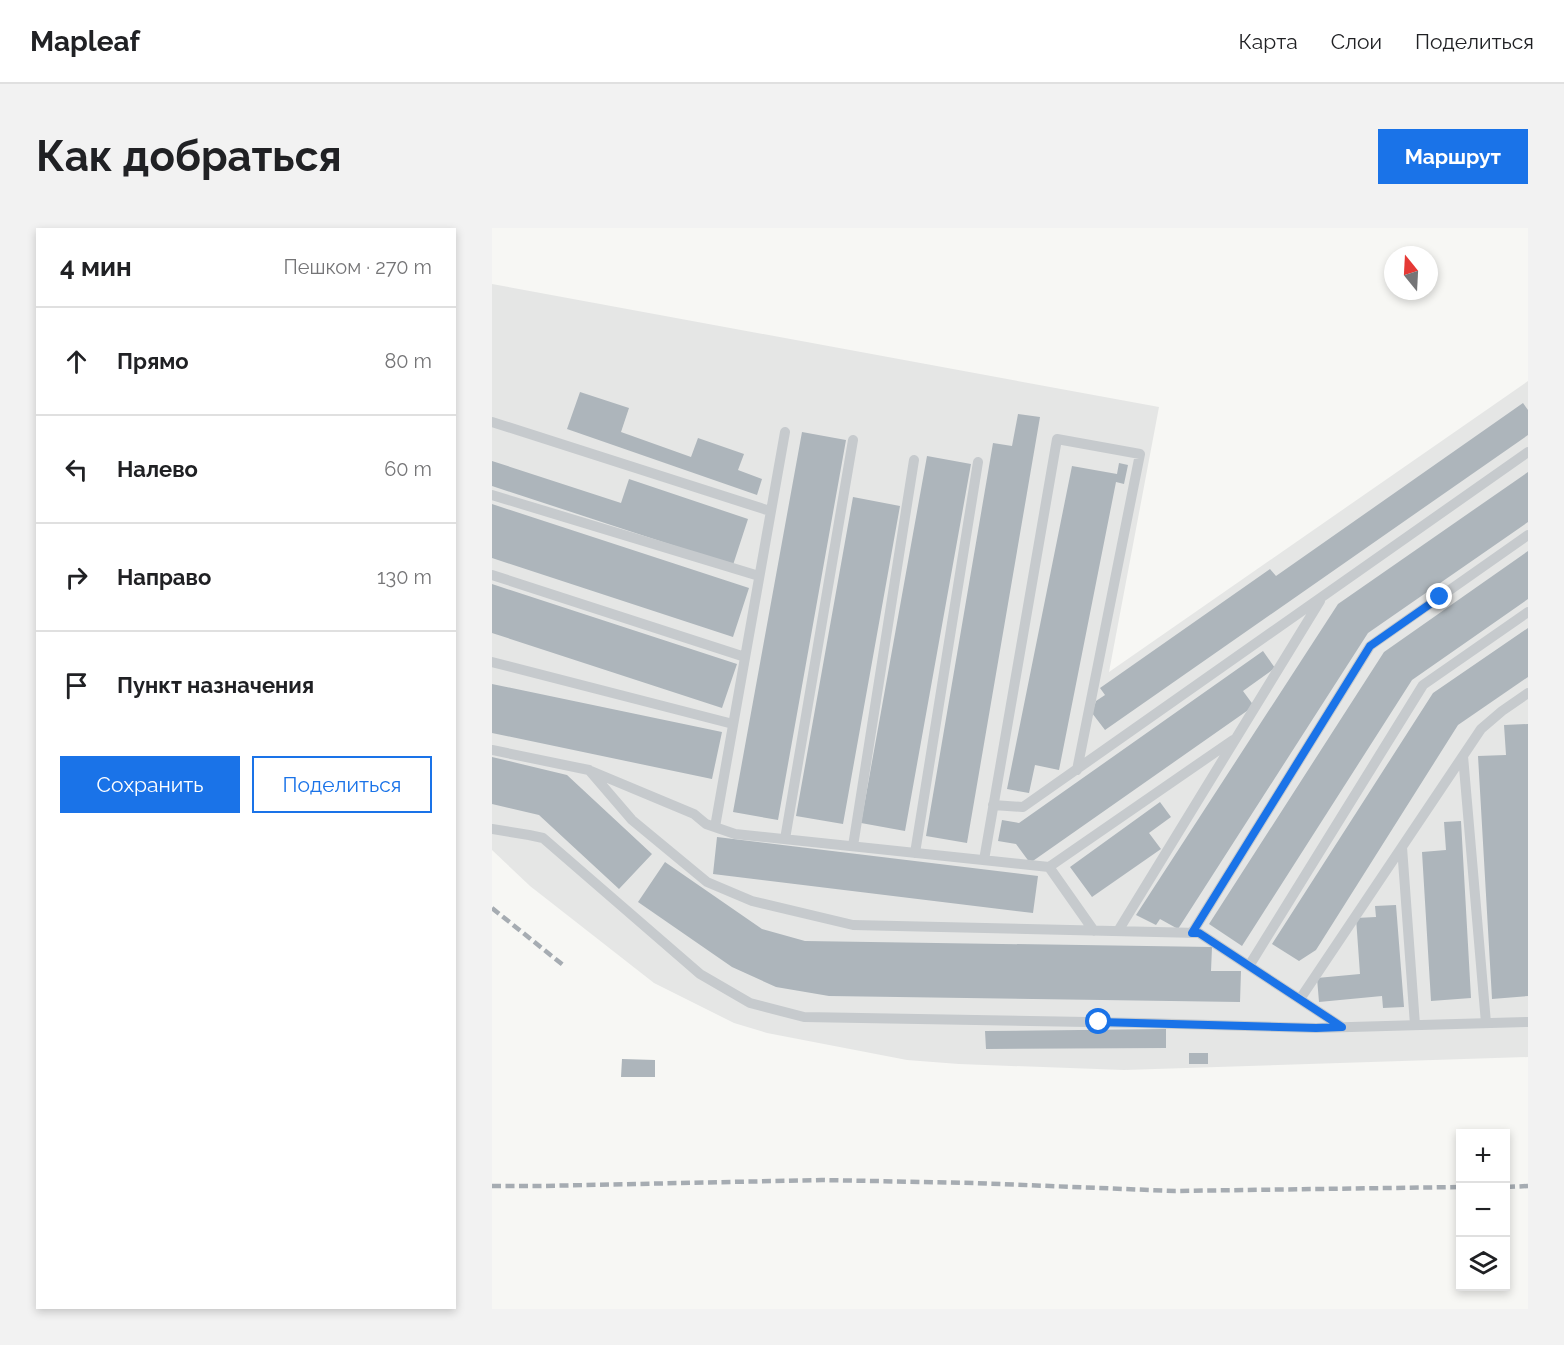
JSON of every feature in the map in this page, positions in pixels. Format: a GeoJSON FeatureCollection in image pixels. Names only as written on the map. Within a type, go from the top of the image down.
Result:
{"type":"FeatureCollection","features":[{"type":"Feature","properties":{"kind":"lane"},"geometry":{"type":"LineString","coordinates":[[492,422],[771,511]]}},
{"type":"Feature","properties":{"kind":"lane"},"geometry":{"type":"LineString","coordinates":[[715,827],[785,432]]}},
{"type":"Feature","properties":{"kind":"lane"},"geometry":{"type":"LineString","coordinates":[[984,860],[1056,439],[1140,454],[1077,770]]}},
{"type":"Feature","properties":{"kind":"lane"},"geometry":{"type":"LineString","coordinates":[[785,839],[853,440]]}},
{"type":"Feature","properties":{"kind":"lane"},"geometry":{"type":"LineString","coordinates":[[993,805],[1023,807],[1528,452]]}},
{"type":"Feature","properties":{"kind":"lane"},"geometry":{"type":"LineString","coordinates":[[853,846],[914,460]]}},
{"type":"Feature","properties":{"kind":"lane"},"geometry":{"type":"LineString","coordinates":[[915,853],[978,462]]}},
{"type":"Feature","properties":{"kind":"lane"},"geometry":{"type":"LineString","coordinates":[[492,495],[759,576]]}},
{"type":"Feature","properties":{"kind":"lane"},"geometry":{"type":"LineString","coordinates":[[1192,933],[1370,646],[1528,536]]}},
{"type":"Feature","properties":{"kind":"lane"},"geometry":{"type":"LineString","coordinates":[[492,575],[745,657]]}},
{"type":"Feature","properties":{"kind":"lane"},"geometry":{"type":"LineString","coordinates":[[1118,931],[1324,596]]}},
{"type":"Feature","properties":{"kind":"lane"},"geometry":{"type":"LineString","coordinates":[[1249,966],[1423,685],[1528,612]]}},
{"type":"Feature","properties":{"kind":"lane"},"geometry":{"type":"LineString","coordinates":[[492,662],[733,724]]}},
{"type":"Feature","properties":{"kind":"lane"},"geometry":{"type":"LineString","coordinates":[[1300,999],[1481,729],[1528,693]]}},
{"type":"Feature","properties":{"kind":"lane"},"geometry":{"type":"LineString","coordinates":[[492,750],[589,770],[694,814],[706,824],[735,834],[1049,867],[1236,738]]}},
{"type":"Feature","properties":{"kind":"lane"},"geometry":{"type":"LineString","coordinates":[[1463,756],[1486,1023]]}},
{"type":"Feature","properties":{"kind":"lane"},"geometry":{"type":"LineString","coordinates":[[589,770],[632,820],[707,882],[753,901],[853,926],[1199,933],[1342,1027]]}},
{"type":"Feature","properties":{"kind":"lane"},"geometry":{"type":"LineString","coordinates":[[492,829],[543,838],[700,974],[750,1003],[804,1017],[1132,1022],[1316,1028],[1528,1022]]}},
{"type":"Feature","properties":{"kind":"lane"},"geometry":{"type":"LineString","coordinates":[[1402,847],[1415,1025]]}},
{"type":"Feature","properties":{"kind":"lane"},"geometry":{"type":"LineString","coordinates":[[1049,867],[1094,931]]}},
{"type":"Feature","properties":{"kind":"shaded area"},"geometry":{"type":"Polygon","coordinates":[[[492,284],[1159,407],[1109,672],[1528,381],[1528,1057],[1124,1070],[907,1060],[767,1033],[734,1023],[654,983],[530,886],[492,850],[492,284]]]}},
{"type":"Feature","properties":{"kind":"building"},"geometry":{"type":"Polygon","coordinates":[[[580,392],[629,408],[621,432],[691,457],[698,438],[744,454],[738,470],[762,479],[757,495],[567,429],[580,392]]]}},
{"type":"Feature","properties":{"kind":"building"},"geometry":{"type":"Polygon","coordinates":[[[1523,403],[1528,410],[1528,435],[1105,730],[1092,713],[1096,701],[1105,695],[1100,688],[1270,569],[1276,576],[1523,403]]]}},
{"type":"Feature","properties":{"kind":"building"},"geometry":{"type":"Polygon","coordinates":[[[1018,414],[1040,417],[967,843],[926,836],[993,443],[1012,446],[1018,414]]]}},
{"type":"Feature","properties":{"kind":"building"},"geometry":{"type":"Polygon","coordinates":[[[802,432],[846,440],[778,820],[733,812],[802,432]]]}},
{"type":"Feature","properties":{"kind":"building"},"geometry":{"type":"Polygon","coordinates":[[[927,456],[971,464],[905,831],[861,823],[927,456]]]}},
{"type":"Feature","properties":{"kind":"building"},"geometry":{"type":"Polygon","coordinates":[[[492,461],[621,503],[629,479],[748,519],[733,565],[492,486],[492,461]]]}},
{"type":"Feature","properties":{"kind":"building"},"geometry":{"type":"Polygon","coordinates":[[[1119,463],[1128,465],[1124,484],[1116,482],[1059,770],[1035,765],[1029,793],[1007,789],[1072,466],[1117,474],[1119,463]]]}},
{"type":"Feature","properties":{"kind":"building"},"geometry":{"type":"Polygon","coordinates":[[[1528,472],[1528,522],[1368,633],[1178,929],[1160,919],[1156,925],[1136,915],[1338,604],[1528,472]]]}},
{"type":"Feature","properties":{"kind":"building"},"geometry":{"type":"Polygon","coordinates":[[[853,497],[900,506],[843,824],[796,816],[853,497]]]}},
{"type":"Feature","properties":{"kind":"building"},"geometry":{"type":"Polygon","coordinates":[[[492,504],[749,588],[733,637],[492,558],[492,504]]]}},
{"type":"Feature","properties":{"kind":"building"},"geometry":{"type":"Polygon","coordinates":[[[1528,551],[1528,599],[1412,680],[1242,946],[1209,924],[1384,652],[1528,551]]]}},
{"type":"Feature","properties":{"kind":"building"},"geometry":{"type":"Polygon","coordinates":[[[492,584],[737,664],[722,708],[492,633],[492,584]]]}},
{"type":"Feature","properties":{"kind":"building"},"geometry":{"type":"Polygon","coordinates":[[[1528,628],[1528,677],[1458,725],[1316,950],[1299,961],[1272,944],[1433,693],[1528,628]]]}},
{"type":"Feature","properties":{"kind":"building"},"geometry":{"type":"Polygon","coordinates":[[[1263,651],[1275,668],[1243,691],[1254,706],[1030,863],[1016,844],[998,841],[1002,820],[1019,823],[1263,651]]]}},
{"type":"Feature","properties":{"kind":"building"},"geometry":{"type":"Polygon","coordinates":[[[492,684],[722,732],[712,779],[492,733],[492,684]]]}},
{"type":"Feature","properties":{"kind":"building"},"geometry":{"type":"Polygon","coordinates":[[[1528,724],[1528,996],[1492,999],[1478,756],[1506,755],[1504,725],[1528,724]]]}},
{"type":"Feature","properties":{"kind":"building"},"geometry":{"type":"Polygon","coordinates":[[[492,757],[567,775],[652,854],[619,889],[539,815],[492,804],[492,757]]]}},
{"type":"Feature","properties":{"kind":"building"},"geometry":{"type":"Polygon","coordinates":[[[1160,802],[1171,817],[1149,833],[1161,849],[1092,897],[1070,867],[1160,802]]]}},
{"type":"Feature","properties":{"kind":"building"},"geometry":{"type":"Polygon","coordinates":[[[1461,821],[1471,998],[1431,1001],[1422,852],[1446,850],[1444,822],[1461,821]]]}},
{"type":"Feature","properties":{"kind":"building"},"geometry":{"type":"Polygon","coordinates":[[[717,837],[1038,876],[1033,913],[713,874],[717,837]]]}},
{"type":"Feature","properties":{"kind":"building"},"geometry":{"type":"Polygon","coordinates":[[[665,862],[762,929],[805,941],[1212,947],[1211,971],[1241,971],[1240,1002],[829,996],[776,987],[732,967],[638,902],[665,862]]]}},
{"type":"Feature","properties":{"kind":"building"},"geometry":{"type":"Polygon","coordinates":[[[1396,905],[1404,1007],[1383,1008],[1382,996],[1319,1002],[1317,978],[1360,974],[1356,918],[1376,917],[1375,906],[1396,905]]]}},
{"type":"Feature","properties":{"kind":"building"},"geometry":{"type":"Polygon","coordinates":[[[1166,1029],[1166,1048],[986,1049],[985,1031],[1166,1029]]]}},
{"type":"Feature","properties":{"kind":"building"},"geometry":{"type":"Polygon","coordinates":[[[1189,1053],[1208,1053],[1208,1064],[1189,1064],[1189,1053]]]}},
{"type":"Feature","properties":{"kind":"building"},"geometry":{"type":"Polygon","coordinates":[[[622,1059],[655,1060],[655,1077],[621,1077],[622,1059]]]}},
{"type":"Feature","properties":{"kind":"railway"},"geometry":{"type":"LineString","coordinates":[[492,908],[563,965]]}},
{"type":"Feature","properties":{"kind":"railway"},"geometry":{"type":"LineString","coordinates":[[492,1186],[822,1180],[1175,1191],[1456,1187]]}},
{"type":"Feature","properties":{"kind":"railway"},"geometry":{"type":"LineString","coordinates":[[1510,1187],[1528,1186]]}},
{"type":"Feature","properties":{"kind":"route"},"geometry":{"type":"LineString","coordinates":[[1099,1022],[1342,1027],[1199,933],[1192,933],[1370,646],[1440,597]]}}]}
